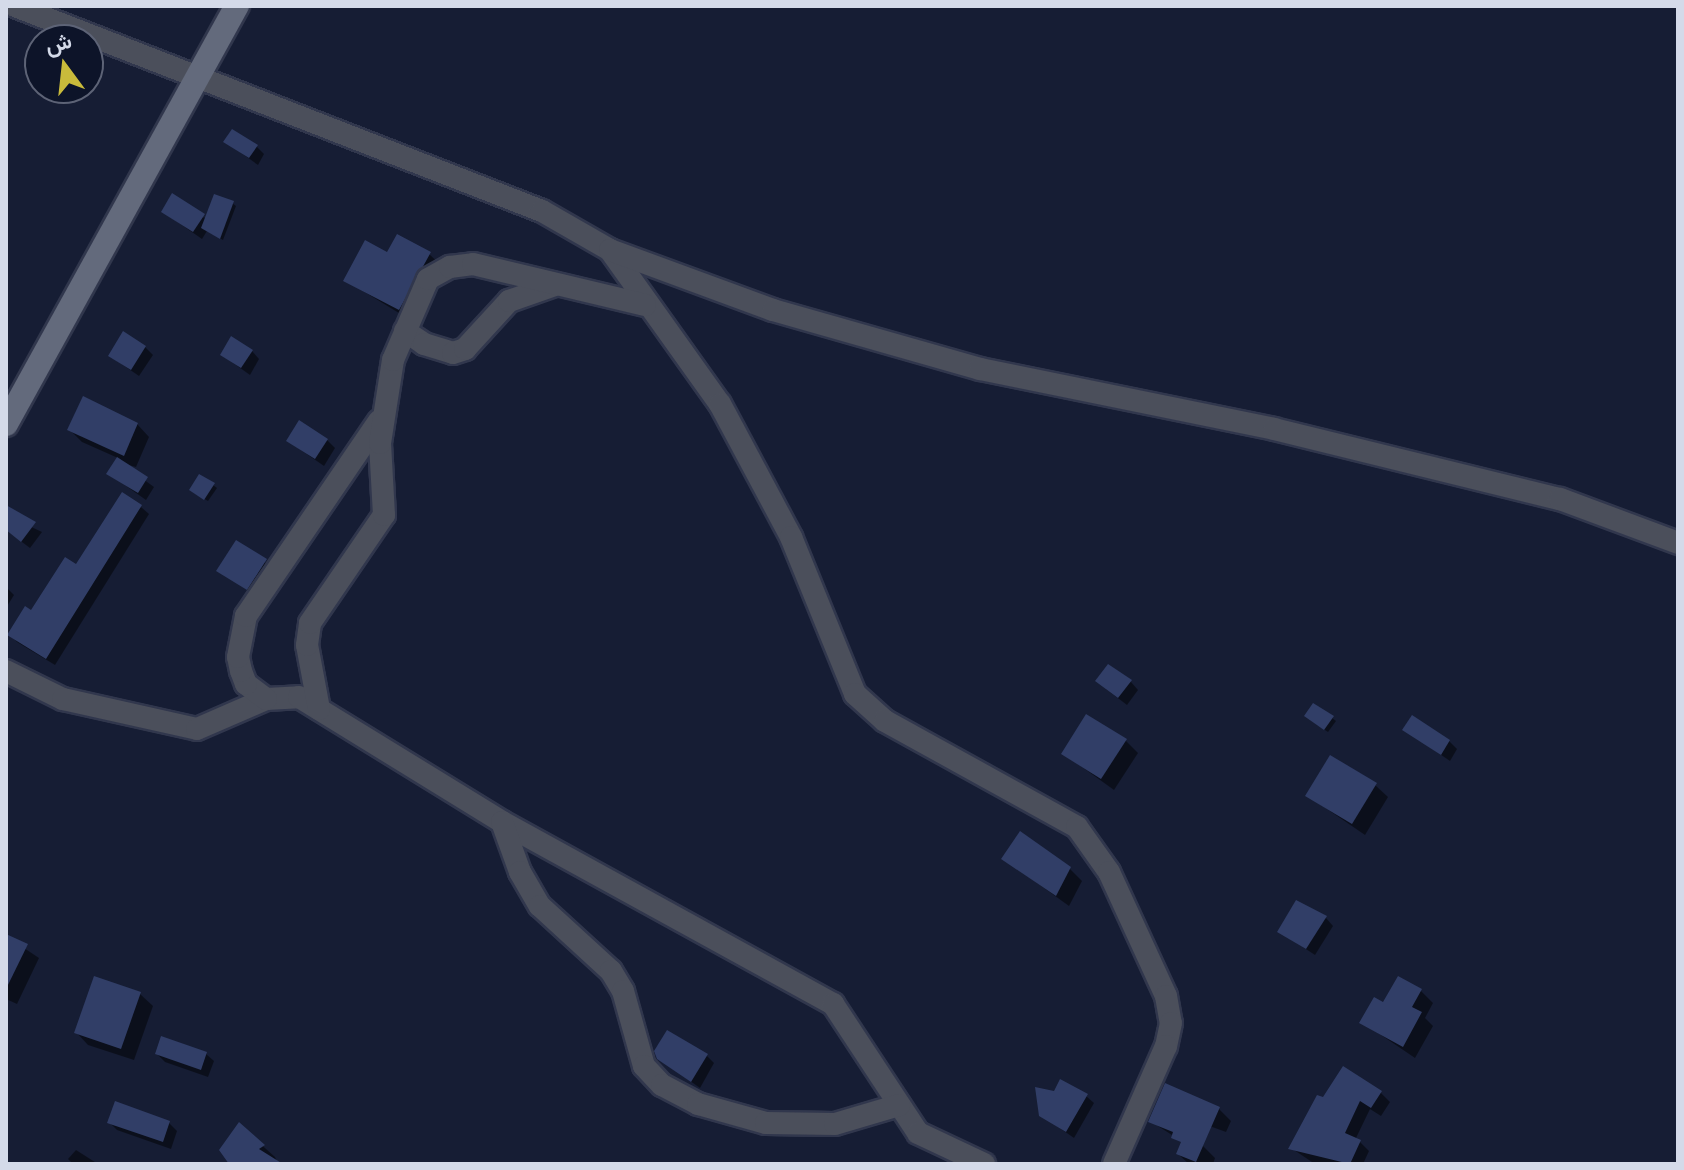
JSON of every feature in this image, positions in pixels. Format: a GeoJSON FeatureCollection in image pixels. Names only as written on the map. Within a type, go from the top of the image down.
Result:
{"type":"FeatureCollection","features":[{"type":"Feature","properties":{"kind":"street"},"geometry":{"type":"LineString","coordinates":[[15,6],[542,211],[610,250],[773,310],[980,369],[1274,429],[1545,495],[1678,543]]}},
{"type":"Feature","properties":{"kind":"street"},"geometry":{"type":"LineString","coordinates":[[10,409],[237,6]]}},
{"type":"Feature","properties":{"kind":"street"},"geometry":{"type":"LineString","coordinates":[[610,250],[645,305],[720,404],[791,537],[855,694],[885,721],[1077,827],[1109,872],[1166,996],[1171,1023],[1114,1164]]}},
{"type":"Feature","properties":{"kind":"street"},"geometry":{"type":"LineString","coordinates":[[319,709],[307,645],[310,623],[384,515],[380,443],[393,360],[428,279],[450,267],[473,264],[645,305]]}},
{"type":"Feature","properties":{"kind":"street"},"geometry":{"type":"LineString","coordinates":[[405,331],[424,344],[453,353],[465,349],[509,301],[555,285]]}},
{"type":"Feature","properties":{"kind":"street"},"geometry":{"type":"LineString","coordinates":[[266,699],[246,684],[241,671],[238,657],[246,616],[384,413]]}},
{"type":"Feature","properties":{"kind":"street"},"geometry":{"type":"LineString","coordinates":[[6,671],[63,699],[197,729],[266,699],[299,697],[502,822],[833,1004],[918,1133],[984,1164]]}},
{"type":"Feature","properties":{"kind":"street"},"geometry":{"type":"LineString","coordinates":[[502,822],[520,872],[540,906],[611,971],[623,991],[644,1066],[662,1085],[698,1104],[766,1123],[835,1124],[899,1105]]}},
{"type":"Feature","properties":{"kind":"building"},"geometry":{"type":"Polygon","coordinates":[[[232,129],[258,145],[249,158],[223,142],[232,129]]]}},
{"type":"Feature","properties":{"kind":"building"},"geometry":{"type":"Polygon","coordinates":[[[172,193],[205,214],[193,232],[161,212],[172,193]]]}},
{"type":"Feature","properties":{"kind":"building"},"geometry":{"type":"Polygon","coordinates":[[[214,194],[234,201],[220,239],[201,228],[214,194]]]}},
{"type":"Feature","properties":{"kind":"building"},"geometry":{"type":"Polygon","coordinates":[[[397,234],[431,252],[399,310],[343,281],[365,240],[387,252],[397,234]]]}},
{"type":"Feature","properties":{"kind":"building"},"geometry":{"type":"Polygon","coordinates":[[[123,331],[146,346],[131,370],[108,356],[123,331]]]}},
{"type":"Feature","properties":{"kind":"building"},"geometry":{"type":"Polygon","coordinates":[[[231,336],[253,350],[241,368],[220,355],[231,336]]]}},
{"type":"Feature","properties":{"kind":"building"},"geometry":{"type":"Polygon","coordinates":[[[83,396],[138,423],[124,456],[67,430],[83,396]]]}},
{"type":"Feature","properties":{"kind":"building"},"geometry":{"type":"Polygon","coordinates":[[[299,420],[328,439],[315,459],[286,441],[299,420]]]}},
{"type":"Feature","properties":{"kind":"building"},"geometry":{"type":"Polygon","coordinates":[[[117,457],[148,477],[138,493],[106,474],[117,457]]]}},
{"type":"Feature","properties":{"kind":"building"},"geometry":{"type":"Polygon","coordinates":[[[199,474],[215,483],[204,500],[189,490],[199,474]]]}},
{"type":"Feature","properties":{"kind":"building"},"geometry":{"type":"Polygon","coordinates":[[[122,492],[142,505],[46,659],[7,635],[25,606],[31,610],[65,557],[76,564],[122,492]]]}},
{"type":"Feature","properties":{"kind":"building"},"geometry":{"type":"Polygon","coordinates":[[[6,505],[36,522],[21,542],[6,530],[6,505]]]}},
{"type":"Feature","properties":{"kind":"building"},"geometry":{"type":"Polygon","coordinates":[[[236,540],[267,559],[247,590],[216,571],[236,540]]]}},
{"type":"Feature","properties":{"kind":"building"},"geometry":{"type":"Polygon","coordinates":[[[1108,664],[1132,680],[1118,698],[1095,681],[1108,664]]]}},
{"type":"Feature","properties":{"kind":"building"},"geometry":{"type":"Polygon","coordinates":[[[1313,703],[1334,716],[1324,730],[1304,716],[1313,703]]]}},
{"type":"Feature","properties":{"kind":"building"},"geometry":{"type":"Polygon","coordinates":[[[1086,714],[1127,739],[1101,779],[1061,754],[1086,714]]]}},
{"type":"Feature","properties":{"kind":"building"},"geometry":{"type":"Polygon","coordinates":[[[1412,715],[1450,740],[1441,755],[1402,730],[1412,715]]]}},
{"type":"Feature","properties":{"kind":"building"},"geometry":{"type":"Polygon","coordinates":[[[1330,755],[1377,783],[1352,824],[1305,796],[1330,755]]]}},
{"type":"Feature","properties":{"kind":"building"},"geometry":{"type":"Polygon","coordinates":[[[1020,831],[1071,867],[1056,896],[1001,859],[1020,831]]]}},
{"type":"Feature","properties":{"kind":"building"},"geometry":{"type":"Polygon","coordinates":[[[1296,900],[1327,916],[1306,949],[1277,932],[1296,900]]]}},
{"type":"Feature","properties":{"kind":"building"},"geometry":{"type":"Polygon","coordinates":[[[6,934],[28,944],[6,989],[6,934]]]}},
{"type":"Feature","properties":{"kind":"building"},"geometry":{"type":"Polygon","coordinates":[[[94,976],[141,992],[121,1049],[74,1033],[94,976]]]}},
{"type":"Feature","properties":{"kind":"building"},"geometry":{"type":"Polygon","coordinates":[[[1398,976],[1422,989],[1412,1007],[1422,1012],[1403,1047],[1359,1023],[1374,997],[1383,1002],[1398,976]]]}},
{"type":"Feature","properties":{"kind":"building"},"geometry":{"type":"Polygon","coordinates":[[[667,1030],[708,1054],[691,1082],[657,1059],[654,1051],[667,1030]]]}},
{"type":"Feature","properties":{"kind":"building"},"geometry":{"type":"Polygon","coordinates":[[[161,1036],[207,1052],[201,1070],[155,1054],[161,1036]]]}},
{"type":"Feature","properties":{"kind":"building"},"geometry":{"type":"Polygon","coordinates":[[[1343,1066],[1382,1091],[1371,1108],[1360,1101],[1345,1133],[1361,1140],[1350,1164],[1288,1149],[1317,1095],[1323,1097],[1343,1066]]]}},
{"type":"Feature","properties":{"kind":"building"},"geometry":{"type":"Polygon","coordinates":[[[1060,1079],[1088,1094],[1066,1132],[1039,1116],[1035,1087],[1054,1091],[1060,1079]]]}},
{"type":"Feature","properties":{"kind":"building"},"geometry":{"type":"Polygon","coordinates":[[[1165,1083],[1220,1107],[1196,1162],[1176,1154],[1181,1142],[1171,1138],[1173,1132],[1148,1122],[1165,1083]]]}},
{"type":"Feature","properties":{"kind":"building"},"geometry":{"type":"Polygon","coordinates":[[[115,1101],[170,1121],[163,1142],[107,1123],[115,1101]]]}},
{"type":"Feature","properties":{"kind":"building"},"geometry":{"type":"Polygon","coordinates":[[[239,1122],[265,1145],[259,1149],[283,1164],[229,1164],[219,1150],[239,1122]]]}}]}
